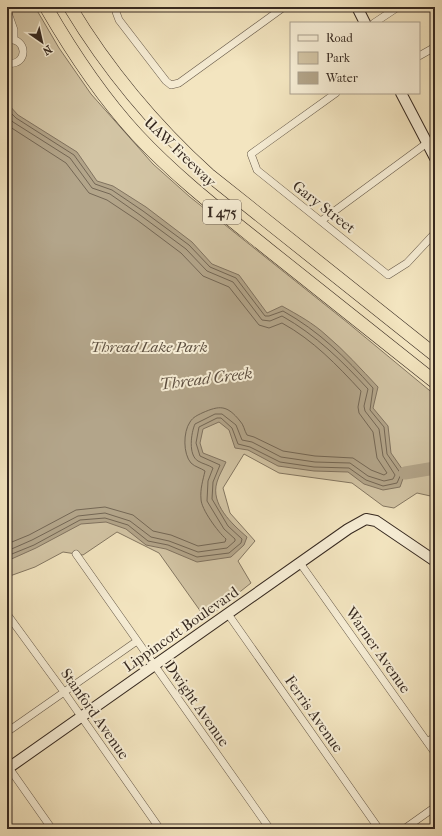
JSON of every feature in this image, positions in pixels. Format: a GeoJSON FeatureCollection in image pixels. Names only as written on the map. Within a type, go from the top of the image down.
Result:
{"type":"FeatureCollection","features":[{"type":"Feature","properties":{"kind":"highway","name":"UAW Freeway"},"geometry":{"type":"LineString","coordinates":[[46,7],[70,48],[97,86],[136,134],[165,164],[203,197],[435,382]]}},
{"type":"Feature","properties":{"kind":"highway","name":"UAW Freeway"},"geometry":{"type":"LineString","coordinates":[[70,7],[97,50],[123,84],[163,131],[189,157],[209,175],[435,355]]}},
{"type":"Feature","properties":{"kind":"street"},"geometry":{"type":"LineString","coordinates":[[117,10],[119,20],[166,81],[171,85],[179,83],[284,7]]}},
{"type":"Feature","properties":{"kind":"street"},"geometry":{"type":"LineString","coordinates":[[357,7],[364,22]]}},
{"type":"Feature","properties":{"kind":"street"},"geometry":{"type":"LineString","coordinates":[[376,22],[398,7]]}},
{"type":"Feature","properties":{"kind":"street"},"geometry":{"type":"LineString","coordinates":[[7,10],[14,30],[10,40],[17,41],[22,47],[23,54],[22,58],[16,63],[7,63]]}},
{"type":"Feature","properties":{"kind":"street"},"geometry":{"type":"LineString","coordinates":[[420,55],[435,47]]}},
{"type":"Feature","properties":{"kind":"street","name":"Gary Street"},"geometry":{"type":"LineString","coordinates":[[335,94],[251,154],[256,170],[388,275],[407,263],[435,233]]}},
{"type":"Feature","properties":{"kind":"street"},"geometry":{"type":"LineString","coordinates":[[402,94],[435,158]]}},
{"type":"Feature","properties":{"kind":"street"},"geometry":{"type":"LineString","coordinates":[[321,221],[427,143]]}},
{"type":"Feature","properties":{"kind":"street","name":"Lippincott Boulevard"},"geometry":{"type":"LineString","coordinates":[[8,768],[348,529],[366,519],[376,521],[435,561]]}},
{"type":"Feature","properties":{"kind":"street","name":"Dwight Avenue"},"geometry":{"type":"LineString","coordinates":[[76,554],[270,829]]}},
{"type":"Feature","properties":{"kind":"street","name":"Warner Avenue"},"geometry":{"type":"LineString","coordinates":[[300,563],[435,753]]}},
{"type":"Feature","properties":{"kind":"street","name":"Stanford Avenue"},"geometry":{"type":"LineString","coordinates":[[7,614],[64,692],[160,829]]}},
{"type":"Feature","properties":{"kind":"street","name":"Ferris Avenue"},"geometry":{"type":"LineString","coordinates":[[228,614],[379,829]]}},
{"type":"Feature","properties":{"kind":"street","name":"Lippincott Boulevard"},"geometry":{"type":"LineString","coordinates":[[7,732],[137,641]]}},
{"type":"Feature","properties":{"kind":"street"},"geometry":{"type":"LineString","coordinates":[[427,742],[435,737]]}},
{"type":"Feature","properties":{"kind":"street"},"geometry":{"type":"LineString","coordinates":[[8,768],[52,829]]}},
{"type":"Feature","properties":{"kind":"street"},"geometry":{"type":"LineString","coordinates":[[404,829],[435,807]]}},
{"type":"Feature","properties":{"kind":"green space","name":"Thread Lake Park"},"geometry":{"type":"Polygon","coordinates":[[[7,7],[35,7],[59,48],[91,94],[153,164],[190,197],[348,323],[435,395],[435,497],[417,493],[394,508],[383,506],[352,483],[279,473],[244,454],[223,488],[230,513],[255,541],[238,561],[251,583],[206,619],[159,553],[117,532],[83,555],[63,552],[35,567],[7,577],[7,7]]]}},
{"type":"Feature","properties":{"kind":"water","name":"Thread Lake Park"},"geometry":{"type":"Polygon","coordinates":[[[7,103],[18,115],[77,152],[97,181],[113,186],[146,207],[192,242],[212,264],[239,275],[267,313],[282,306],[305,319],[333,341],[378,387],[373,408],[388,426],[391,453],[405,473],[400,487],[383,490],[364,484],[348,472],[314,471],[278,466],[248,450],[235,448],[229,430],[219,422],[203,429],[200,443],[203,453],[226,462],[217,482],[216,490],[219,506],[229,520],[247,537],[244,545],[231,557],[197,562],[166,549],[146,545],[126,529],[106,522],[81,524],[36,548],[7,561],[7,103]]]}},
{"type":"Feature","properties":{"kind":"waterway","name":"Thread Creek"},"geometry":{"type":"LineString","coordinates":[[405,473],[435,468]]}}]}
